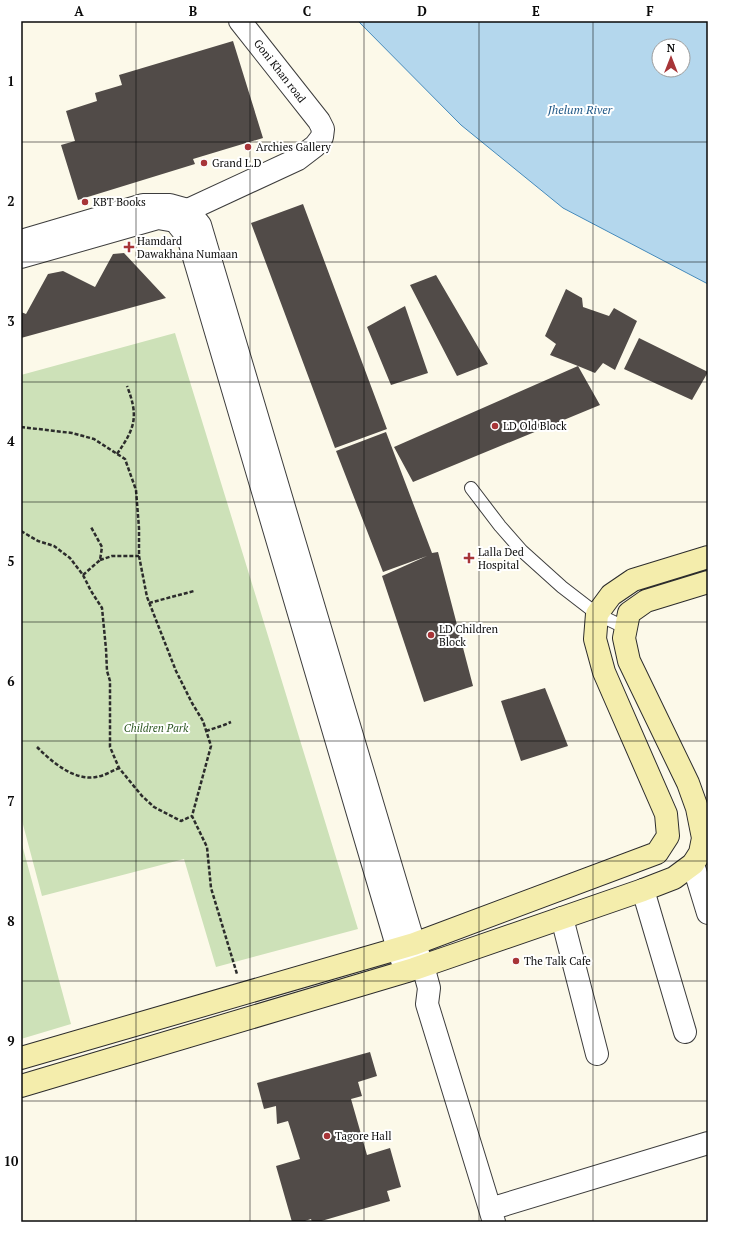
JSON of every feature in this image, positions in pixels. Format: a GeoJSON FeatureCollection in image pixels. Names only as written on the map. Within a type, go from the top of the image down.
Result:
{"type":"FeatureCollection","features":[{"type":"Feature","properties":{"kind":"main road"},"geometry":{"type":"LineString","coordinates":[[21,1058],[406,947],[657,853],[668,836],[666,814],[604,672],[595,639],[597,614],[612,595],[633,580],[708,557]]}},
{"type":"Feature","properties":{"kind":"main road"},"geometry":{"type":"LineString","coordinates":[[21,1086],[414,968],[674,878],[693,864],[700,853],[705,840],[697,808],[688,784],[629,661],[624,638],[629,613],[646,601],[708,582]]}},
{"type":"Feature","properties":{"kind":"street","name":"Goni Khan road"},"geometry":{"type":"LineString","coordinates":[[188,210],[298,159],[315,146],[322,137],[323,129],[319,121],[240,21]]}},
{"type":"Feature","properties":{"kind":"street"},"geometry":{"type":"LineString","coordinates":[[21,241],[144,205],[170,205],[188,210],[200,225],[406,947]]}},
{"type":"Feature","properties":{"kind":"street"},"geometry":{"type":"LineString","coordinates":[[21,257],[158,218],[176,221],[188,237],[406,947],[414,968],[428,988],[427,1004],[492,1216],[708,1143]]}},
{"type":"Feature","properties":{"kind":"street"},"geometry":{"type":"LineString","coordinates":[[693,864],[708,913]]}},
{"type":"Feature","properties":{"kind":"street"},"geometry":{"type":"LineString","coordinates":[[643,890],[684,1032]]}},
{"type":"Feature","properties":{"kind":"street"},"geometry":{"type":"LineString","coordinates":[[562,918],[597,1054]]}},
{"type":"Feature","properties":{"kind":"lane"},"geometry":{"type":"LineString","coordinates":[[471,488],[500,526],[522,551],[562,587],[597,614],[626,628]]}},
{"type":"Feature","properties":{"kind":"path"},"geometry":{"type":"LineString","coordinates":[[117,454],[133,428],[134,414],[132,398],[127,386]]}},
{"type":"Feature","properties":{"kind":"path"},"geometry":{"type":"LineString","coordinates":[[21,427],[72,433],[94,439],[125,459],[136,490],[139,528],[139,556],[149,603],[176,671],[203,721],[210,746],[192,816],[207,847],[211,888],[243,994]]}},
{"type":"Feature","properties":{"kind":"path"},"geometry":{"type":"LineString","coordinates":[[90,527],[102,547],[100,560]]}},
{"type":"Feature","properties":{"kind":"path"},"geometry":{"type":"LineString","coordinates":[[21,530],[38,541],[54,546],[70,558],[83,575],[90,591],[102,608],[107,671],[110,681],[110,747],[119,768],[142,796],[154,807],[181,821],[192,816]]}},
{"type":"Feature","properties":{"kind":"path"},"geometry":{"type":"LineString","coordinates":[[83,575],[100,560],[112,556],[139,556]]}},
{"type":"Feature","properties":{"kind":"path"},"geometry":{"type":"LineString","coordinates":[[149,603],[194,591]]}},
{"type":"Feature","properties":{"kind":"path"},"geometry":{"type":"LineString","coordinates":[[206,731],[231,722]]}},
{"type":"Feature","properties":{"kind":"path"},"geometry":{"type":"LineString","coordinates":[[37,747],[63,769],[85,778],[97,777],[119,768]]}},
{"type":"Feature","properties":{"kind":"green space","name":"Children Park"},"geometry":{"type":"Polygon","coordinates":[[[175,333],[358,929],[216,967],[184,859],[42,896],[21,817],[21,375],[175,333]]]}},
{"type":"Feature","properties":{"kind":"green space"},"geometry":{"type":"Polygon","coordinates":[[[21,841],[71,1024],[21,1039],[21,841]]]}},
{"type":"Feature","properties":{"kind":"water","name":"Jhelum River"},"geometry":{"type":"Polygon","coordinates":[[[358,21],[708,21],[708,284],[563,208],[461,125],[358,21]]]}},
{"type":"Feature","properties":{"kind":"building"},"geometry":{"type":"Polygon","coordinates":[[[233,41],[263,138],[193,159],[195,164],[78,200],[61,145],[75,141],[66,111],[97,101],[95,93],[122,85],[119,75],[233,41]]]}},
{"type":"Feature","properties":{"kind":"building"},"geometry":{"type":"Polygon","coordinates":[[[303,204],[387,429],[335,448],[251,223],[303,204]]]}},
{"type":"Feature","properties":{"kind":"building"},"geometry":{"type":"Polygon","coordinates":[[[124,253],[166,298],[21,338],[21,312],[26,314],[48,274],[63,271],[95,287],[113,254],[124,253]]]}},
{"type":"Feature","properties":{"kind":"building"},"geometry":{"type":"Polygon","coordinates":[[[436,275],[488,364],[457,376],[410,285],[436,275]]]}},
{"type":"Feature","properties":{"kind":"building"},"geometry":{"type":"Polygon","coordinates":[[[566,289],[582,298],[583,307],[609,316],[614,308],[637,321],[615,370],[603,363],[595,373],[550,355],[556,344],[545,336],[566,289]]]}},
{"type":"Feature","properties":{"kind":"building"},"geometry":{"type":"Polygon","coordinates":[[[405,306],[428,373],[391,385],[367,327],[405,306]]]}},
{"type":"Feature","properties":{"kind":"building"},"geometry":{"type":"Polygon","coordinates":[[[639,338],[708,372],[692,400],[624,369],[639,338]]]}},
{"type":"Feature","properties":{"kind":"building","name":"LD Old Block"},"geometry":{"type":"Polygon","coordinates":[[[578,366],[600,405],[413,482],[394,447],[578,366]]]}},
{"type":"Feature","properties":{"kind":"building"},"geometry":{"type":"Polygon","coordinates":[[[386,432],[432,553],[438,552],[473,686],[424,702],[382,576],[427,556],[383,572],[336,451],[386,432]]]}},
{"type":"Feature","properties":{"kind":"building"},"geometry":{"type":"Polygon","coordinates":[[[545,688],[568,746],[521,761],[501,701],[545,688]]]}},
{"type":"Feature","properties":{"kind":"building","name":"Tagore Hall"},"geometry":{"type":"Polygon","coordinates":[[[370,1052],[377,1076],[358,1082],[362,1096],[351,1099],[367,1155],[390,1148],[401,1187],[387,1191],[390,1201],[318,1222],[312,1222],[311,1219],[302,1222],[292,1222],[276,1166],[300,1159],[288,1121],[277,1124],[276,1106],[264,1109],[257,1083],[370,1052]]]}},
{"type":"Feature","properties":{"kind":"place","name":"Archies Gallery"},"geometry":{"type":"Point","coordinates":[248,147]}},
{"type":"Feature","properties":{"kind":"place","name":"Grand L.D"},"geometry":{"type":"Point","coordinates":[204,163]}},
{"type":"Feature","properties":{"kind":"place","name":"KBT Books"},"geometry":{"type":"Point","coordinates":[85,202]}},
{"type":"Feature","properties":{"kind":"place","name":"Hamdard Dawakhana Numaan"},"geometry":{"type":"Point","coordinates":[129,247]}},
{"type":"Feature","properties":{"kind":"place","name":"LD Old Block"},"geometry":{"type":"Point","coordinates":[495,426]}},
{"type":"Feature","properties":{"kind":"place","name":"Lalla Ded Hospital"},"geometry":{"type":"Point","coordinates":[469,558]}},
{"type":"Feature","properties":{"kind":"place","name":"LD Children Block"},"geometry":{"type":"Point","coordinates":[431,635]}},
{"type":"Feature","properties":{"kind":"place","name":"The Talk Cafe"},"geometry":{"type":"Point","coordinates":[516,961]}},
{"type":"Feature","properties":{"kind":"place","name":"Tagore Hall"},"geometry":{"type":"Point","coordinates":[327,1136]}}]}
